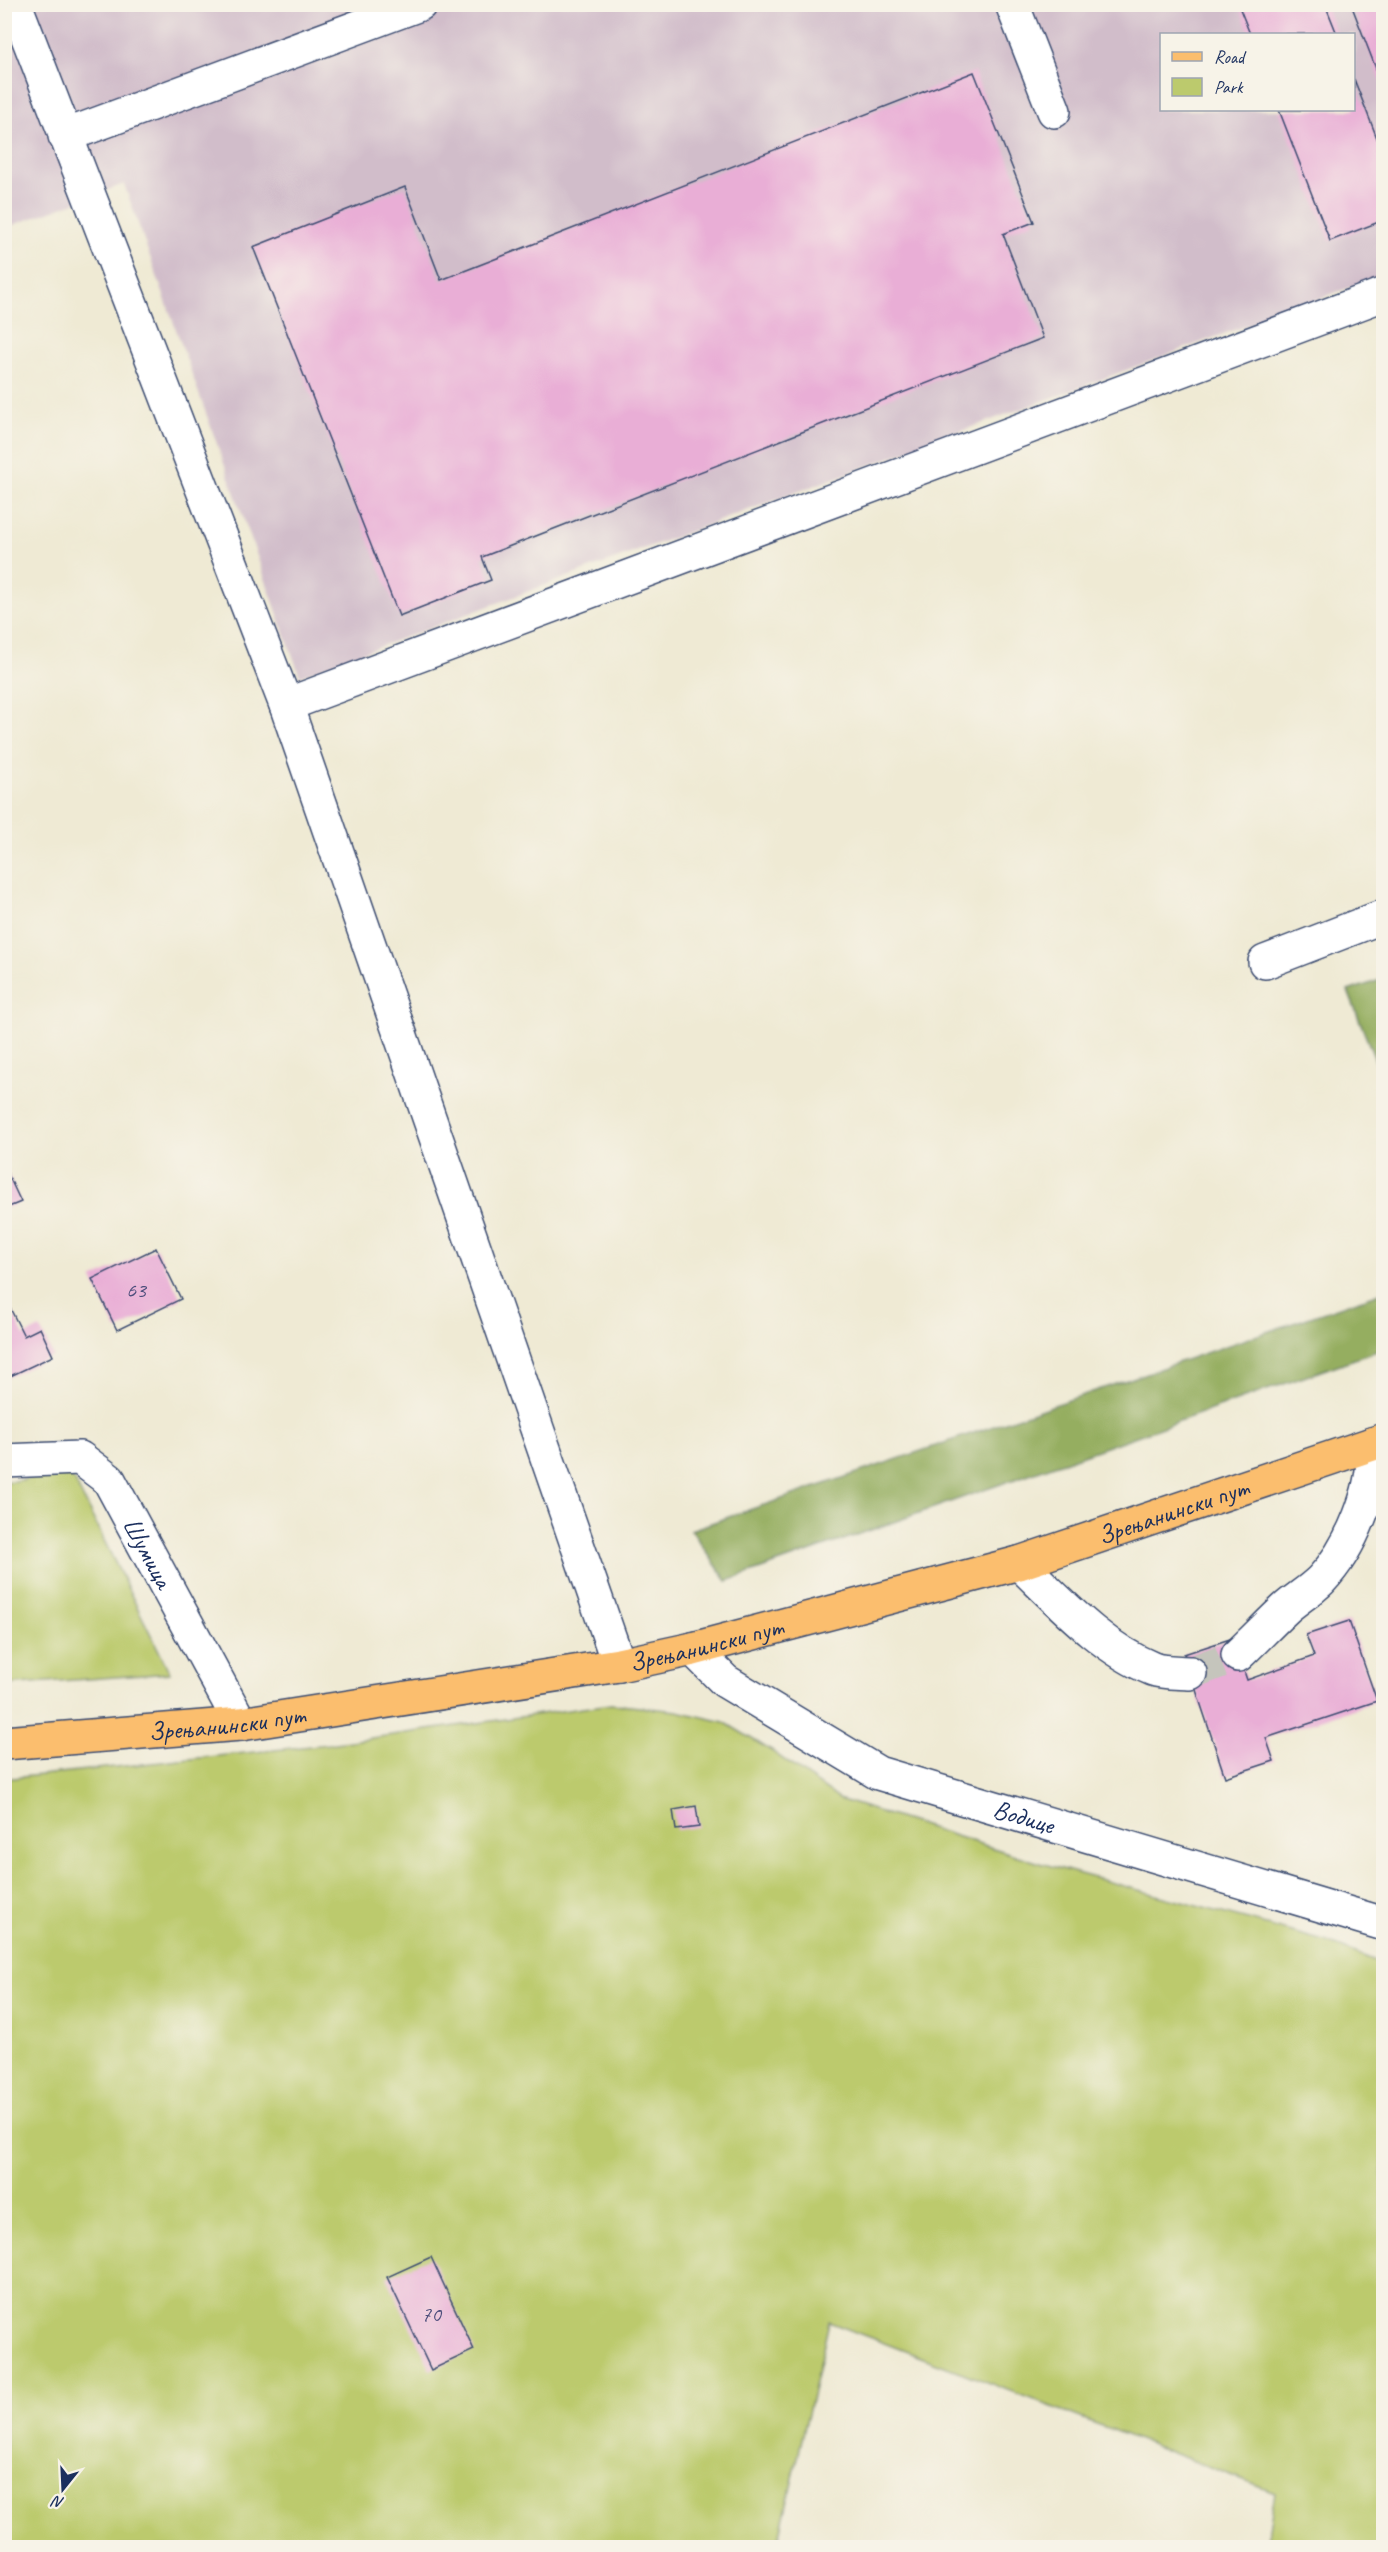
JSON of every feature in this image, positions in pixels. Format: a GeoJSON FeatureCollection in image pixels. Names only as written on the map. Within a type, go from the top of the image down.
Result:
{"type":"FeatureCollection","features":[{"type":"Feature","properties":{"kind":"main road","name":"Зрењанински пут"},"geometry":{"type":"LineString","coordinates":[[4,1743],[241,1724],[619,1665],[693,1649],[1019,1563],[1378,1442]]}},
{"type":"Feature","properties":{"kind":"street"},"geometry":{"type":"LineString","coordinates":[[15,4],[286,705],[619,1665]]}},
{"type":"Feature","properties":{"kind":"street"},"geometry":{"type":"LineString","coordinates":[[65,136],[420,4]]}},
{"type":"Feature","properties":{"kind":"street"},"geometry":{"type":"LineString","coordinates":[[1011,4],[1054,111]]}},
{"type":"Feature","properties":{"kind":"street"},"geometry":{"type":"LineString","coordinates":[[286,705],[1383,294]]}},
{"type":"Feature","properties":{"kind":"street"},"geometry":{"type":"LineString","coordinates":[[1265,962],[1383,916]]}},
{"type":"Feature","properties":{"kind":"street"},"geometry":{"type":"LineString","coordinates":[[1238,1655],[1284,1610],[1321,1580],[1343,1550],[1370,1482],[1378,1442]]}},
{"type":"Feature","properties":{"kind":"street","name":"Шумица"},"geometry":{"type":"LineString","coordinates":[[4,1461],[26,1458],[80,1458],[109,1480],[241,1724]]}},
{"type":"Feature","properties":{"kind":"street"},"geometry":{"type":"LineString","coordinates":[[1019,1563],[1066,1608],[1121,1651],[1155,1670],[1190,1673]]}},
{"type":"Feature","properties":{"kind":"street","name":"Водице"},"geometry":{"type":"LineString","coordinates":[[693,1649],[725,1681],[878,1773],[1383,1924]]}},
{"type":"Feature","properties":{"kind":"shaded area"},"geometry":{"type":"Polygon","coordinates":[[[5,5],[1383,5],[1383,275],[300,676],[124,184],[5,228],[5,5]]]}},
{"type":"Feature","properties":{"kind":"green space"},"geometry":{"type":"Polygon","coordinates":[[[1384,979],[1383,1080],[1348,991],[1384,979]]]}},
{"type":"Feature","properties":{"kind":"green space"},"geometry":{"type":"Polygon","coordinates":[[[1383,1292],[1383,1349],[727,1581],[691,1530],[1383,1292]]]}},
{"type":"Feature","properties":{"kind":"green space"},"geometry":{"type":"Polygon","coordinates":[[[71,1474],[170,1673],[5,1685],[5,1482],[71,1474]]]}},
{"type":"Feature","properties":{"kind":"green space"},"geometry":{"type":"Polygon","coordinates":[[[611,1704],[677,1711],[724,1722],[770,1750],[839,1799],[1040,1863],[1328,1942],[1383,1964],[1383,2547],[1266,2547],[1275,2492],[829,2322],[777,2547],[5,2547],[4,1779],[329,1744],[611,1704]]]}},
{"type":"Feature","properties":{"kind":"building"},"geometry":{"type":"Polygon","coordinates":[[[1238,4],[1325,4],[1337,33],[1250,33],[1238,4]]]}},
{"type":"Feature","properties":{"kind":"building"},"geometry":{"type":"Polygon","coordinates":[[[1351,4],[1384,4],[1384,87],[1383,87],[1351,4]]]}},
{"type":"Feature","properties":{"kind":"building"},"geometry":{"type":"Polygon","coordinates":[[[974,72],[1034,222],[1003,234],[1043,338],[482,557],[491,580],[399,616],[253,247],[405,187],[441,280],[974,72]]]}},
{"type":"Feature","properties":{"kind":"building"},"geometry":{"type":"Polygon","coordinates":[[[1355,82],[1384,156],[1384,220],[1330,241],[1279,111],[1355,111],[1355,82]]]}},
{"type":"Feature","properties":{"kind":"building"},"geometry":{"type":"Polygon","coordinates":[[[4,1166],[21,1202],[4,1209],[4,1166]]]}},
{"type":"Feature","properties":{"kind":"building"},"geometry":{"type":"Polygon","coordinates":[[[156,1248],[181,1299],[117,1330],[92,1279],[156,1248]]]}},
{"type":"Feature","properties":{"kind":"building"},"geometry":{"type":"Polygon","coordinates":[[[4,1296],[24,1336],[40,1328],[53,1356],[4,1379],[4,1296]]]}},
{"type":"Feature","properties":{"kind":"building"},"geometry":{"type":"Polygon","coordinates":[[[1349,1621],[1377,1701],[1266,1738],[1274,1761],[1225,1777],[1184,1654],[1233,1638],[1247,1680],[1314,1656],[1306,1635],[1349,1621]]]}},
{"type":"Feature","properties":{"kind":"building"},"geometry":{"type":"Polygon","coordinates":[[[696,1806],[699,1827],[676,1830],[673,1810],[696,1806]]]}},
{"type":"Feature","properties":{"kind":"building"},"geometry":{"type":"Polygon","coordinates":[[[431,2257],[474,2350],[431,2370],[387,2277],[431,2257]]]}},
{"type":"Feature","properties":{"kind":"tunnel"},"geometry":{"type":"LineString","coordinates":[[1190,1673],[1238,1655]]}}]}
